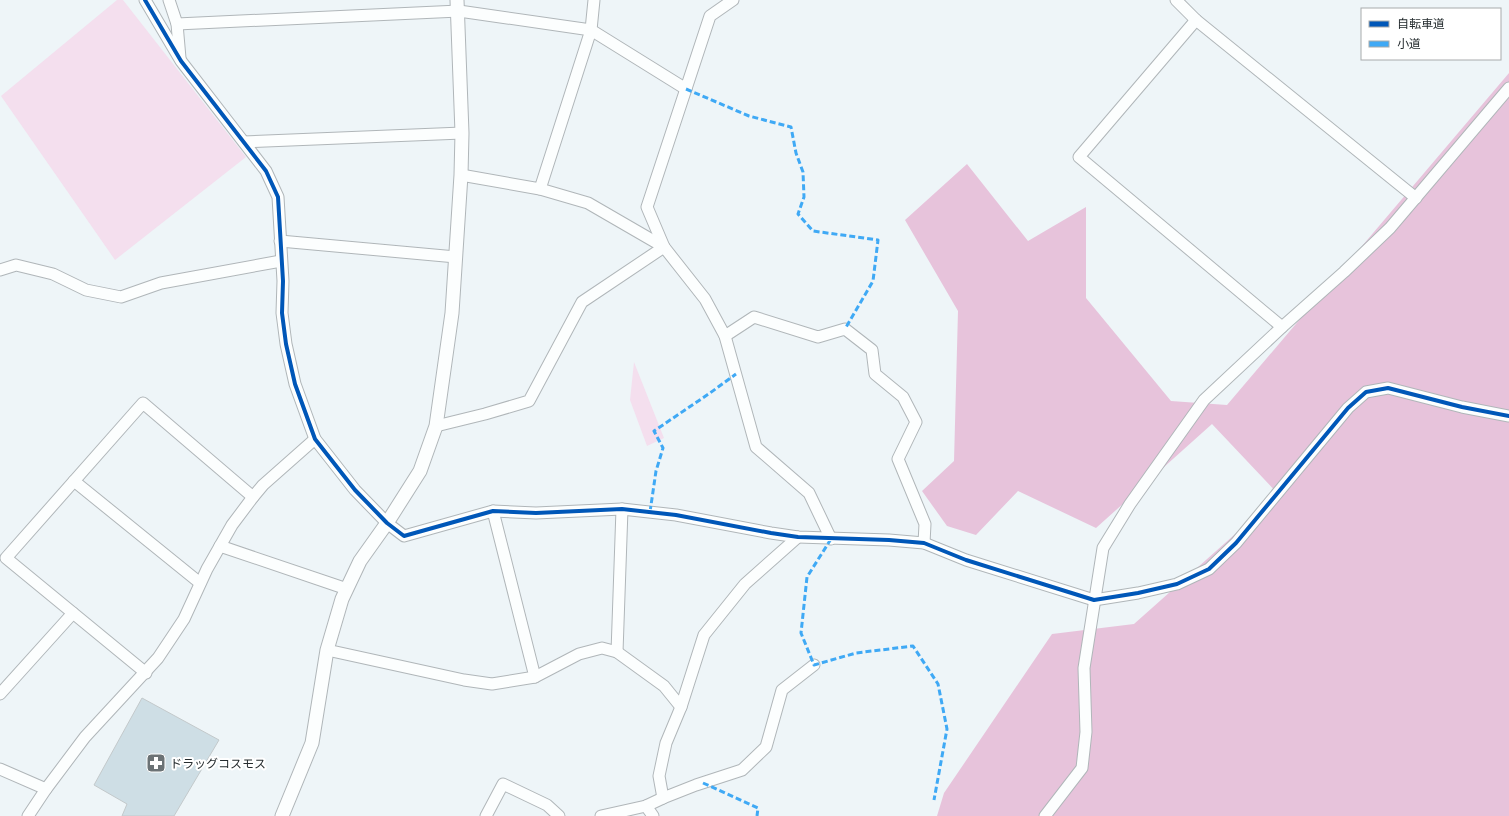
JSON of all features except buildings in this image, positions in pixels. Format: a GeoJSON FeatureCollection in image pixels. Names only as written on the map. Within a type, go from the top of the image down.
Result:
{"type":"FeatureCollection","features":[{"type":"Feature","properties":{"kind":"street"},"geometry":{"type":"LineString","coordinates":[[145,0],[181,61],[266,171],[278,197],[283,281],[282,313],[286,344],[295,384],[315,439],[355,490],[387,523],[404,536],[493,511],[536,513],[622,509],[676,514],[771,533],[831,539],[889,540],[924,543],[966,560],[1094,600],[1138,593],[1177,584],[1209,569],[1236,543],[1348,408],[1366,392],[1388,388],[1462,407],[1509,416]]}},
{"type":"Feature","properties":{"kind":"street"},"geometry":{"type":"LineString","coordinates":[[168,0],[177,24],[181,61]]}},
{"type":"Feature","properties":{"kind":"street"},"geometry":{"type":"LineString","coordinates":[[540,189],[591,30],[594,0]]}},
{"type":"Feature","properties":{"kind":"street"},"geometry":{"type":"LineString","coordinates":[[733,0],[710,16],[647,207],[664,247],[705,299],[725,336],[756,447],[809,493],[831,539]]}},
{"type":"Feature","properties":{"kind":"street"},"geometry":{"type":"LineString","coordinates":[[1176,0],[1196,20],[1416,198]]}},
{"type":"Feature","properties":{"kind":"street"},"geometry":{"type":"LineString","coordinates":[[177,24],[458,5],[591,30],[686,89]]}},
{"type":"Feature","properties":{"kind":"street"},"geometry":{"type":"LineString","coordinates":[[282,816],[312,743],[327,650],[342,599],[360,560],[387,523],[420,470],[436,426],[452,313],[461,175],[462,133],[458,5]]}},
{"type":"Feature","properties":{"kind":"street"},"geometry":{"type":"LineString","coordinates":[[1196,20],[1079,157],[1282,327]]}},
{"type":"Feature","properties":{"kind":"street"},"geometry":{"type":"LineString","coordinates":[[1045,816],[1082,768],[1086,732],[1084,668],[1103,548],[1130,504],[1204,400],[1390,228],[1509,88]]}},
{"type":"Feature","properties":{"kind":"street"},"geometry":{"type":"LineString","coordinates":[[244,142],[462,133]]}},
{"type":"Feature","properties":{"kind":"street"},"geometry":{"type":"LineString","coordinates":[[461,175],[540,189],[588,203],[664,247]]}},
{"type":"Feature","properties":{"kind":"street"},"geometry":{"type":"LineString","coordinates":[[280,241],[456,257]]}},
{"type":"Feature","properties":{"kind":"street"},"geometry":{"type":"LineString","coordinates":[[436,426],[529,401],[582,302],[664,247]]}},
{"type":"Feature","properties":{"kind":"street"},"geometry":{"type":"LineString","coordinates":[[0,270],[16,265],[53,274],[86,290],[121,297],[161,283],[281,261]]}},
{"type":"Feature","properties":{"kind":"street"},"geometry":{"type":"LineString","coordinates":[[725,336],[754,317],[818,337],[845,329],[872,350],[875,374],[903,397],[916,422],[898,459],[925,524],[924,543]]}},
{"type":"Feature","properties":{"kind":"street"},"geometry":{"type":"LineString","coordinates":[[146,672],[6,558],[143,403],[253,498]]}},
{"type":"Feature","properties":{"kind":"street"},"geometry":{"type":"LineString","coordinates":[[28,816],[46,789],[85,737],[158,658],[184,619],[207,569],[232,525],[264,485],[315,439]]}},
{"type":"Feature","properties":{"kind":"street"},"geometry":{"type":"LineString","coordinates":[[74,481],[200,583]]}},
{"type":"Feature","properties":{"kind":"street"},"geometry":{"type":"LineString","coordinates":[[617,652],[622,509]]}},
{"type":"Feature","properties":{"kind":"street"},"geometry":{"type":"LineString","coordinates":[[493,511],[535,677]]}},
{"type":"Feature","properties":{"kind":"street"},"geometry":{"type":"LineString","coordinates":[[663,798],[659,776],[666,743],[681,707],[704,635],[745,584],[798,536]]}},
{"type":"Feature","properties":{"kind":"street"},"geometry":{"type":"LineString","coordinates":[[220,546],[347,589]]}},
{"type":"Feature","properties":{"kind":"street"},"geometry":{"type":"LineString","coordinates":[[0,694],[73,613]]}},
{"type":"Feature","properties":{"kind":"street"},"geometry":{"type":"LineString","coordinates":[[327,650],[464,680],[492,684],[535,677],[579,654],[602,648],[617,652],[664,686],[681,707]]}},
{"type":"Feature","properties":{"kind":"street"},"geometry":{"type":"LineString","coordinates":[[601,816],[646,806],[663,798],[742,770],[766,747],[782,690],[814,665]]}},
{"type":"Feature","properties":{"kind":"street"},"geometry":{"type":"LineString","coordinates":[[0,769],[46,789]]}},
{"type":"Feature","properties":{"kind":"street"},"geometry":{"type":"LineString","coordinates":[[486,816],[504,784],[547,805],[559,816]]}},
{"type":"Feature","properties":{"kind":"street"},"geometry":{"type":"LineString","coordinates":[[646,806],[653,816]]}},
{"type":"Feature","properties":{"kind":"shaded area"},"geometry":{"type":"Polygon","coordinates":[[[117,0],[123,0],[246,157],[115,260],[1,96],[117,0]]]}},
{"type":"Feature","properties":{"kind":"shaded area"},"geometry":{"type":"Polygon","coordinates":[[[1509,73],[1509,816],[937,816],[944,793],[1052,634],[1134,624],[1279,495],[1212,424],[1096,528],[1018,491],[976,535],[947,526],[922,491],[954,461],[958,311],[905,220],[967,164],[1028,241],[1086,207],[1086,298],[1171,401],[1227,405],[1509,73]]]}},
{"type":"Feature","properties":{"kind":"shaded area"},"geometry":{"type":"Polygon","coordinates":[[[634,362],[664,438],[647,446],[630,400],[634,362]]]}},
{"type":"Feature","properties":{"kind":"marked path"},"geometry":{"type":"LineString","coordinates":[[686,89],[749,116],[791,127],[796,153],[803,172],[804,197],[798,214],[813,231],[878,240],[873,281],[845,329]]}},
{"type":"Feature","properties":{"kind":"marked path"},"geometry":{"type":"LineString","coordinates":[[650,512],[656,471],[663,448],[654,431],[736,374]]}},
{"type":"Feature","properties":{"kind":"marked path"},"geometry":{"type":"LineString","coordinates":[[831,539],[807,577],[801,633],[814,665],[856,653],[913,646],[938,684],[947,729],[934,800]]}},
{"type":"Feature","properties":{"kind":"marked path"},"geometry":{"type":"LineString","coordinates":[[703,783],[758,808],[757,816]]}},
{"type":"Feature","properties":{"kind":"cycle path"},"geometry":{"type":"LineString","coordinates":[[145,0],[181,61],[266,171],[278,197],[283,281],[282,313],[286,344],[295,384],[315,439],[355,490],[387,523],[404,536],[493,511],[536,513],[622,509],[676,515],[798,537],[889,540],[924,543],[966,560],[1094,600],[1138,593],[1177,584],[1209,569],[1236,543],[1348,408],[1366,392],[1388,388],[1462,407],[1509,416]]}},
{"type":"Feature","properties":{"kind":"place","name":"ドラッグコスモス"},"geometry":{"type":"Point","coordinates":[156,763]}}]}
